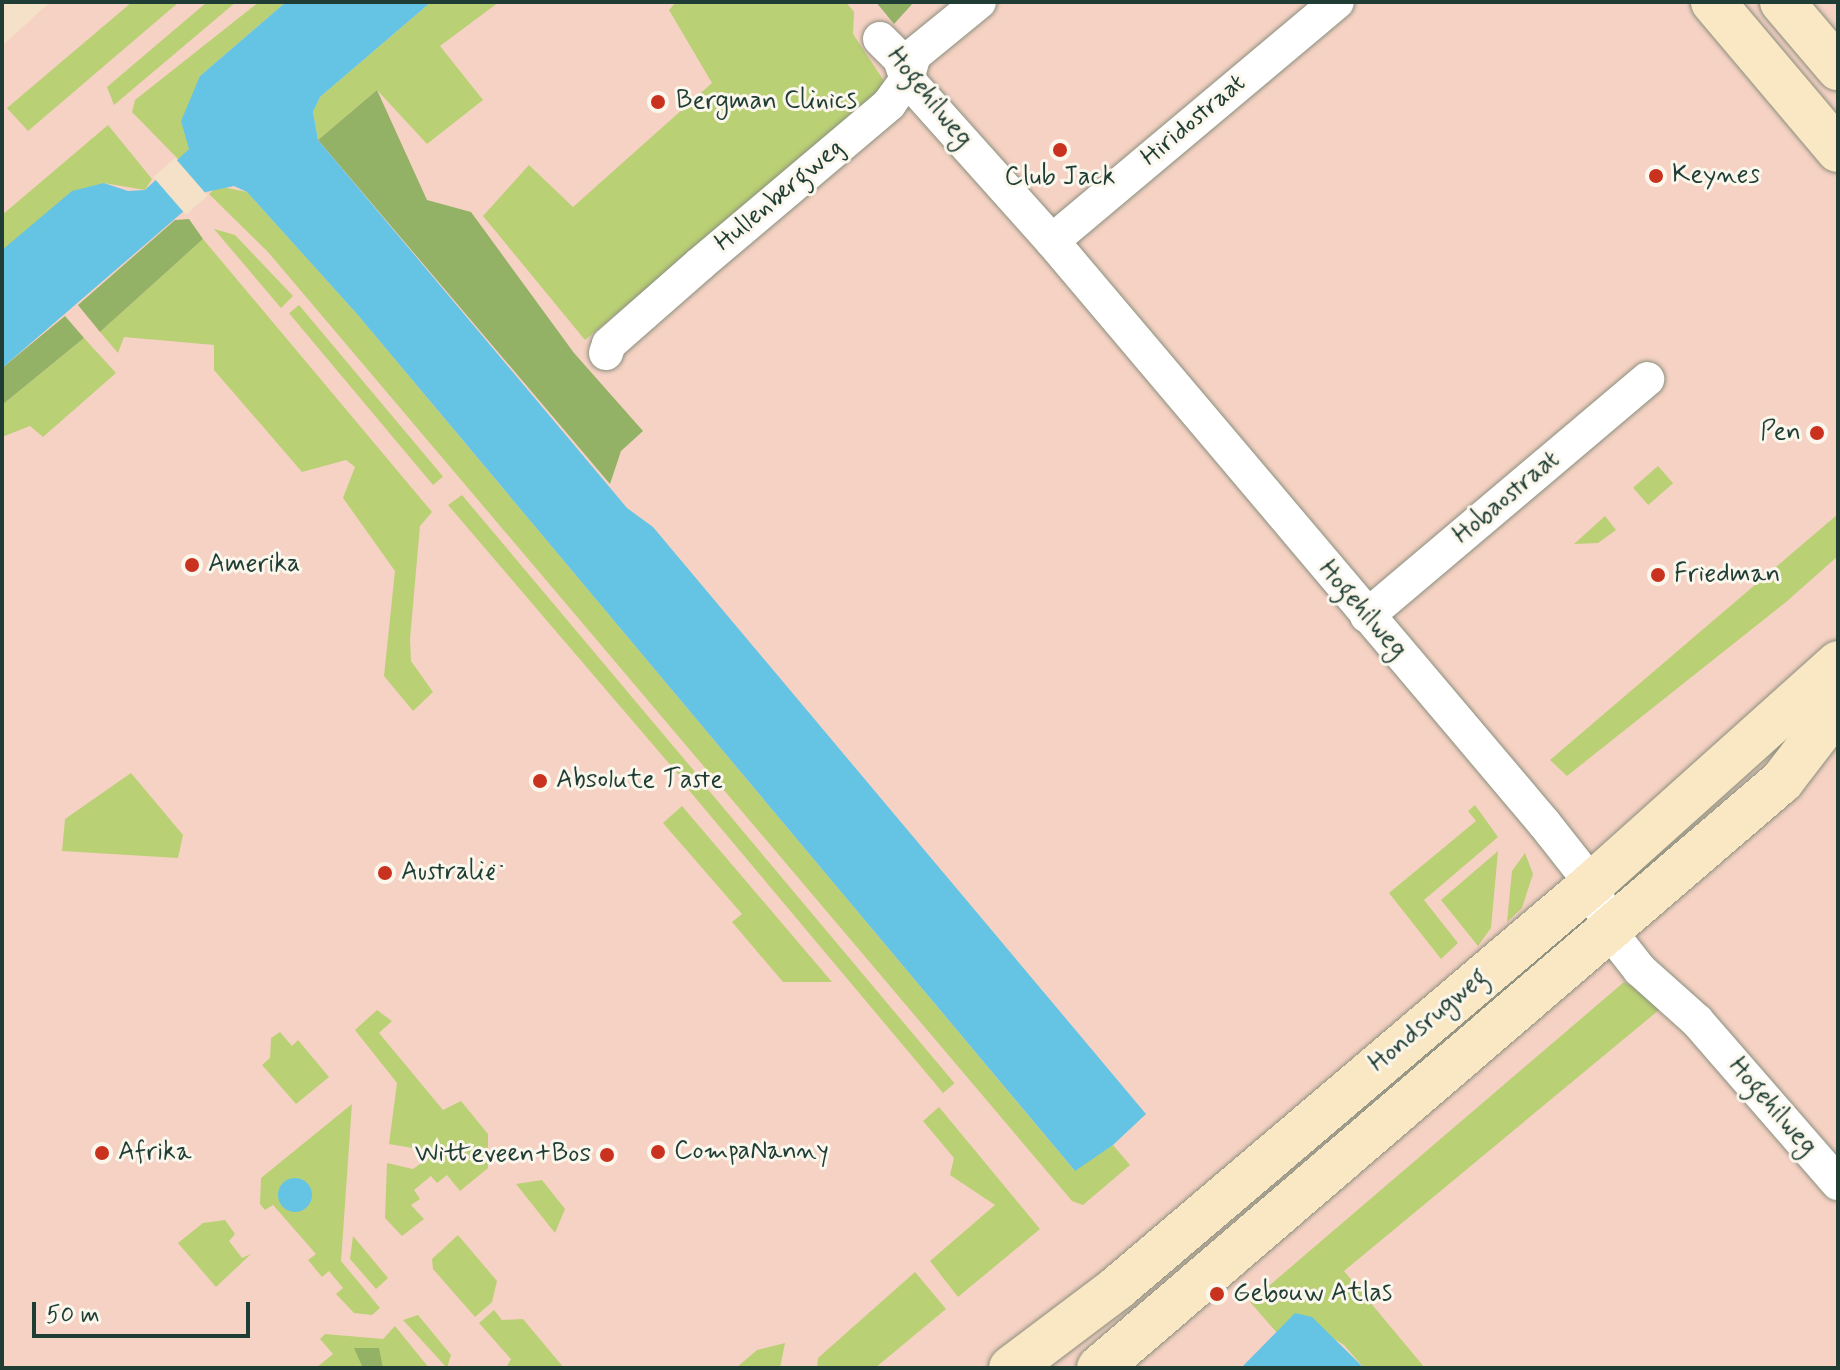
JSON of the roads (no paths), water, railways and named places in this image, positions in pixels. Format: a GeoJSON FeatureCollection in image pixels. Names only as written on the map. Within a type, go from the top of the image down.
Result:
{"type":"FeatureCollection","features":[{"type":"Feature","properties":{"kind":"street","name":"Hullenbergweg"},"geometry":{"type":"LineString","coordinates":[[606,353],[609,344],[889,104],[907,79],[914,55],[979,2]]}},
{"type":"Feature","properties":{"kind":"street","name":"Hiridostraat"},"geometry":{"type":"LineString","coordinates":[[1052,241],[1337,2]]}},
{"type":"Feature","properties":{"kind":"street"},"geometry":{"type":"LineString","coordinates":[[1713,2],[1838,150]]}},
{"type":"Feature","properties":{"kind":"street"},"geometry":{"type":"LineString","coordinates":[[1782,2],[1838,68]]}},
{"type":"Feature","properties":{"kind":"street","name":"Hogehilweg"},"geometry":{"type":"LineString","coordinates":[[880,39],[900,59],[907,79],[1052,241],[1592,884],[1611,933],[1640,970],[1697,1021],[1838,1183]]}},
{"type":"Feature","properties":{"kind":"street"},"geometry":{"type":"LineString","coordinates":[[1791,95],[1838,114]]}},
{"type":"Feature","properties":{"kind":"street","name":"Hobaostraat"},"geometry":{"type":"LineString","coordinates":[[1367,616],[1647,379]]}},
{"type":"Feature","properties":{"kind":"street","name":"Hondsrugweg"},"geometry":{"type":"LineString","coordinates":[[1011,1368],[1117,1288],[1592,884],[1838,663]]}},
{"type":"Feature","properties":{"kind":"street","name":"Hondsrugweg"},"geometry":{"type":"LineString","coordinates":[[1099,1368],[1611,933],[1782,781],[1838,708]]}},
{"type":"Feature","properties":{"kind":"water"},"geometry":{"type":"Polygon","coordinates":[[[286,2],[431,2],[320,97],[313,112],[318,140],[627,508],[653,527],[1146,1114],[1113,1145],[1075,1171],[357,314],[247,192],[234,186],[206,192],[2,368],[2,250],[72,191],[104,183],[128,191],[145,190],[189,149],[181,121],[200,76],[286,2]]]}},
{"type":"Feature","properties":{"kind":"water"},"geometry":{"type":"Polygon","coordinates":[[[295,1178],[307,1183],[312,1195],[307,1207],[295,1212],[283,1207],[278,1195],[283,1183],[295,1178]]]}},
{"type":"Feature","properties":{"kind":"water"},"geometry":{"type":"Polygon","coordinates":[[[1295,1313],[1312,1317],[1364,1368],[1241,1368],[1295,1313]]]}},
{"type":"Feature","properties":{"kind":"place","name":"Bergman Clinics"},"geometry":{"type":"Point","coordinates":[658,102]}},
{"type":"Feature","properties":{"kind":"place","name":"Club Jack"},"geometry":{"type":"Point","coordinates":[1060,150]}},
{"type":"Feature","properties":{"kind":"place","name":"Keynes"},"geometry":{"type":"Point","coordinates":[1656,176]}},
{"type":"Feature","properties":{"kind":"place","name":"Pen"},"geometry":{"type":"Point","coordinates":[1817,433]}},
{"type":"Feature","properties":{"kind":"place","name":"Amerika"},"geometry":{"type":"Point","coordinates":[192,565]}},
{"type":"Feature","properties":{"kind":"place","name":"Friedman"},"geometry":{"type":"Point","coordinates":[1658,575]}},
{"type":"Feature","properties":{"kind":"place","name":"Absolute Taste"},"geometry":{"type":"Point","coordinates":[540,781]}},
{"type":"Feature","properties":{"kind":"place","name":"Australië"},"geometry":{"type":"Point","coordinates":[385,873]}},
{"type":"Feature","properties":{"kind":"place","name":"CompaNanny"},"geometry":{"type":"Point","coordinates":[658,1152]}},
{"type":"Feature","properties":{"kind":"place","name":"Afrika"},"geometry":{"type":"Point","coordinates":[102,1153]}},
{"type":"Feature","properties":{"kind":"place","name":"Witteveen+Bos"},"geometry":{"type":"Point","coordinates":[607,1155]}},
{"type":"Feature","properties":{"kind":"place","name":"Gebouw Atlas"},"geometry":{"type":"Point","coordinates":[1217,1294]}}]}
